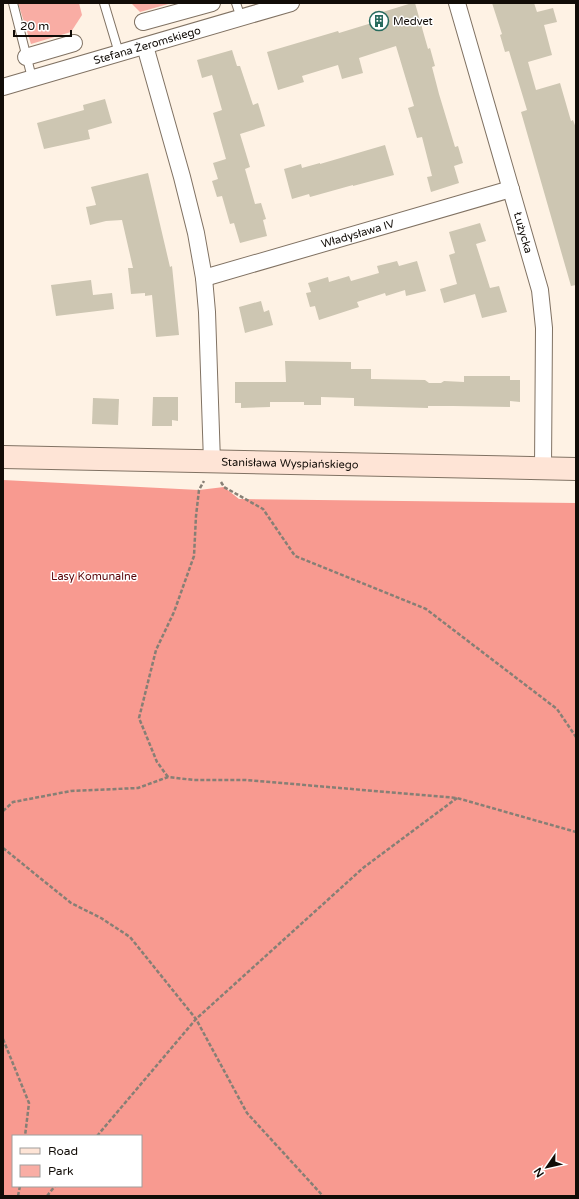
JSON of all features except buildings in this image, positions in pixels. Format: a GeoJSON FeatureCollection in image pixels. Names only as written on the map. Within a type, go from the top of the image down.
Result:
{"type":"FeatureCollection","features":[{"type":"Feature","properties":{"kind":"street"},"geometry":{"type":"LineString","coordinates":[[143,22],[212,3]]}},
{"type":"Feature","properties":{"kind":"street","name":"Stefana Żeromskiego"},"geometry":{"type":"LineString","coordinates":[[3,87],[145,46],[239,10],[291,3]]}},
{"type":"Feature","properties":{"kind":"street","name":"Łużycka"},"geometry":{"type":"LineString","coordinates":[[457,3],[536,276],[543,305],[543,468]]}},
{"type":"Feature","properties":{"kind":"street"},"geometry":{"type":"LineString","coordinates":[[26,57],[74,43]]}},
{"type":"Feature","properties":{"kind":"street"},"geometry":{"type":"LineString","coordinates":[[145,46],[182,177],[196,233],[204,278],[207,312],[212,462]]}},
{"type":"Feature","properties":{"kind":"street","name":"Władysława IV"},"geometry":{"type":"LineString","coordinates":[[204,278],[511,189]]}},
{"type":"Feature","properties":{"kind":"street","name":"Stanisława Wyspiańskiego"},"geometry":{"type":"LineString","coordinates":[[3,457],[576,469]]}},
{"type":"Feature","properties":{"kind":"lane"},"geometry":{"type":"LineString","coordinates":[[13,3],[32,78]]}},
{"type":"Feature","properties":{"kind":"lane"},"geometry":{"type":"LineString","coordinates":[[104,3],[119,53]]}},
{"type":"Feature","properties":{"kind":"path"},"geometry":{"type":"LineString","coordinates":[[212,462],[224,487],[263,508],[295,556],[426,609],[557,709],[576,737]]}},
{"type":"Feature","properties":{"kind":"path"},"geometry":{"type":"LineString","coordinates":[[168,777],[157,762],[140,718],[156,650],[174,612],[194,556],[199,490],[212,462]]}},
{"type":"Feature","properties":{"kind":"path"},"geometry":{"type":"LineString","coordinates":[[3,811],[13,802],[71,791],[138,788],[168,777],[194,780],[246,780],[457,798],[576,832]]}},
{"type":"Feature","properties":{"kind":"path"},"geometry":{"type":"LineString","coordinates":[[98,1135],[196,1019],[363,868],[457,798]]}},
{"type":"Feature","properties":{"kind":"path"},"geometry":{"type":"LineString","coordinates":[[3,848],[71,904],[101,918],[130,937],[196,1019],[247,1113],[323,1196]]}},
{"type":"Feature","properties":{"kind":"path"},"geometry":{"type":"LineString","coordinates":[[3,1039],[29,1103],[25,1135]]}},
{"type":"Feature","properties":{"kind":"path"},"geometry":{"type":"LineString","coordinates":[[47,1196],[54,1187]]}},
{"type":"Feature","properties":{"kind":"green space"},"geometry":{"type":"Polygon","coordinates":[[[18,3],[79,3],[82,15],[71,32],[31,44],[18,3]]]}},
{"type":"Feature","properties":{"kind":"green space"},"geometry":{"type":"Polygon","coordinates":[[[131,3],[172,3],[140,12],[131,3]]]}},
{"type":"Feature","properties":{"kind":"green space","name":"Lasy Komunalne"},"geometry":{"type":"Polygon","coordinates":[[[3,480],[199,490],[224,487],[239,499],[576,503],[576,1196],[3,1196],[3,480]]]}},
{"type":"Feature","properties":{"kind":"place","name":"Medvet"},"geometry":{"type":"Point","coordinates":[379,21]}}]}
